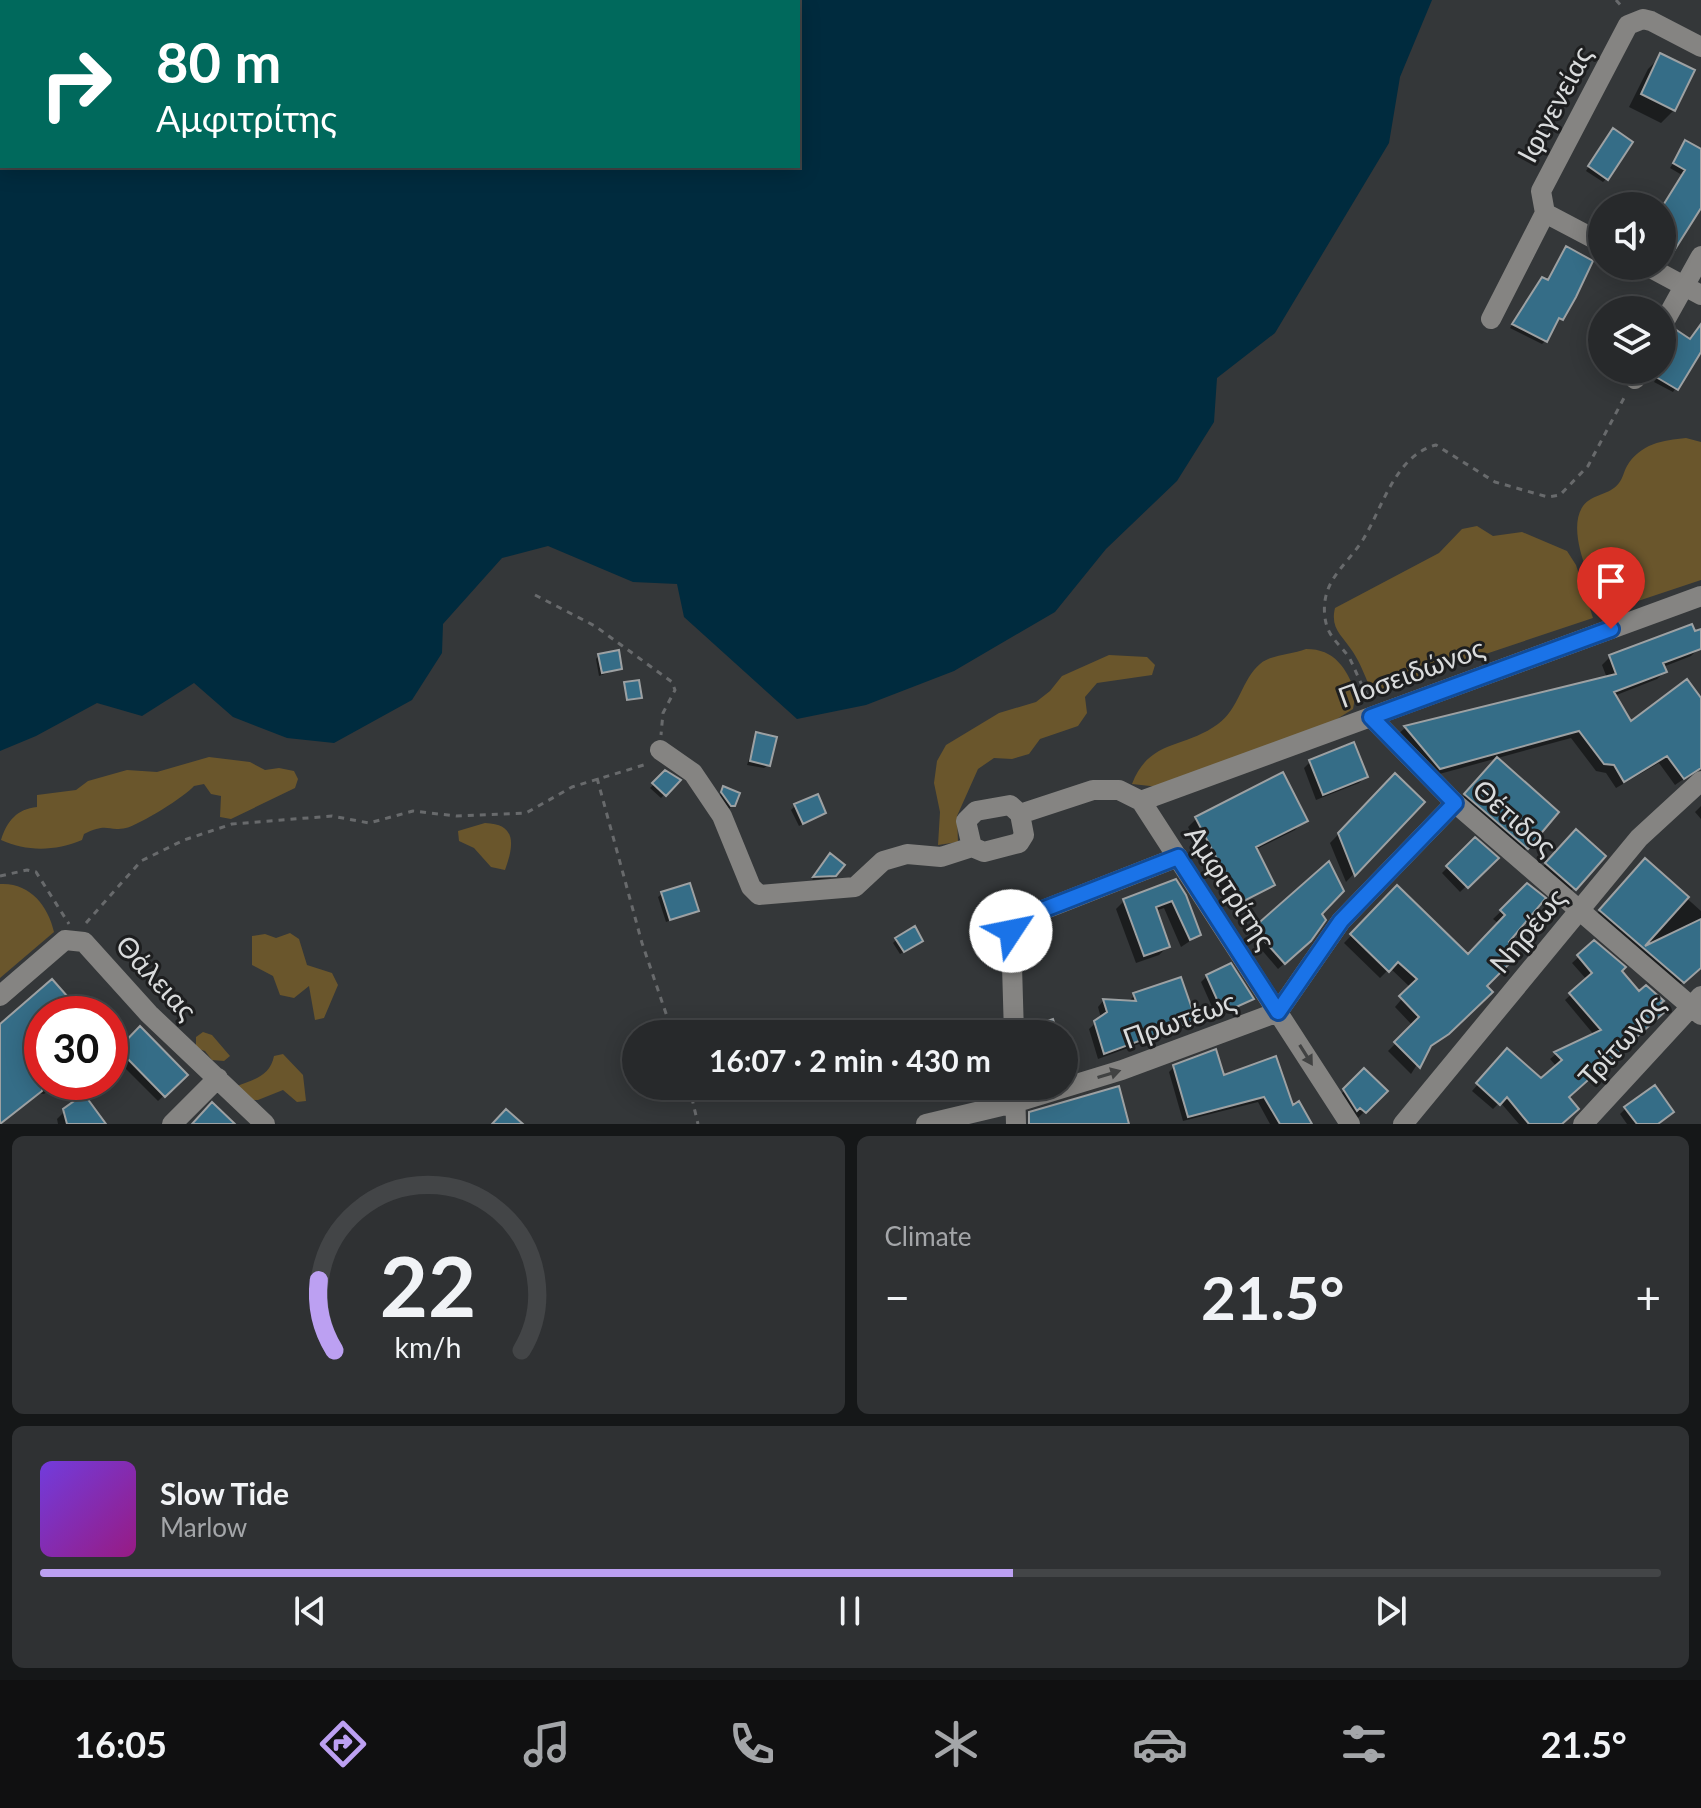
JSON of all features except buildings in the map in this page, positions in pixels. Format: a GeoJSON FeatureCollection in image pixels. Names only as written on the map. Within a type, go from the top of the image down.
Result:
{"type":"FeatureCollection","features":[{"type":"Feature","properties":{"kind":"street","name":"Ιφιγενείας"},"geometry":{"type":"LineString","coordinates":[[1491,319],[1545,213],[1541,191],[1624,30],[1634,21],[1651,21],[1701,47]]}},
{"type":"Feature","properties":{"kind":"street"},"geometry":{"type":"LineString","coordinates":[[1545,213],[1588,236]]}},
{"type":"Feature","properties":{"kind":"street"},"geometry":{"type":"LineString","coordinates":[[1676,309],[1692,290],[1701,256]]}},
{"type":"Feature","properties":{"kind":"street"},"geometry":{"type":"LineString","coordinates":[[1673,280],[1692,290]]}},
{"type":"Feature","properties":{"kind":"street","name":"Ποσειδώνος"},"geometry":{"type":"LineString","coordinates":[[1141,801],[1701,596]]}},
{"type":"Feature","properties":{"kind":"street","name":"Θέτιδος"},"geometry":{"type":"LineString","coordinates":[[1371,717],[1455,803],[1580,911],[1697,1005]]}},
{"type":"Feature","properties":{"kind":"street"},"geometry":{"type":"LineString","coordinates":[[660,750],[693,773],[722,816],[751,887],[759,895],[855,887],[883,861],[910,854],[941,857],[972,847],[984,852],[1019,843],[1024,835],[1020,814],[1010,805],[971,813],[966,826],[972,847]]}},
{"type":"Feature","properties":{"kind":"street","name":"Νηρέως"},"geometry":{"type":"LineString","coordinates":[[1403,1124],[1639,838],[1701,781]]}},
{"type":"Feature","properties":{"kind":"street"},"geometry":{"type":"LineString","coordinates":[[1020,814],[1093,790],[1109,788],[1141,801]]}},
{"type":"Feature","properties":{"kind":"street","name":"Αμφιτρίτης"},"geometry":{"type":"LineString","coordinates":[[1141,801],[1350,1124]]}},
{"type":"Feature","properties":{"kind":"street","name":"Πρωτέως"},"geometry":{"type":"LineString","coordinates":[[1078,1080],[1122,1070],[1278,1012],[1341,921],[1455,803]]}},
{"type":"Feature","properties":{"kind":"street"},"geometry":{"type":"LineString","coordinates":[[1014,1020],[1011,931],[1015,921],[1178,857]]}},
{"type":"Feature","properties":{"kind":"street","name":"Θάλειας"},"geometry":{"type":"LineString","coordinates":[[0,996],[65,940],[74,939],[92,948],[149,1014],[265,1124]]}},
{"type":"Feature","properties":{"kind":"street","name":"Τρίτωνος"},"geometry":{"type":"LineString","coordinates":[[1583,1124],[1697,1005]]}},
{"type":"Feature","properties":{"kind":"street"},"geometry":{"type":"LineString","coordinates":[[172,1124],[218,1078]]}},
{"type":"Feature","properties":{"kind":"street","name":"Πρωτέως"},"geometry":{"type":"LineString","coordinates":[[926,1124],[996,1100]]}},
{"type":"Feature","properties":{"kind":"street"},"geometry":{"type":"LineString","coordinates":[[1014,1100],[1016,1124]]}},
{"type":"Feature","properties":{"kind":"path"},"geometry":{"type":"LineString","coordinates":[[1371,717],[1369,699],[1349,657],[1337,646],[1330,633],[1325,618],[1326,594],[1333,574],[1362,541],[1393,481],[1420,449],[1436,445],[1495,482],[1548,497],[1560,495],[1588,466],[1632,384]]}},
{"type":"Feature","properties":{"kind":"path"},"geometry":{"type":"LineString","coordinates":[[0,876],[27,870],[36,872],[61,908],[74,939],[141,861],[209,831],[259,820],[332,816],[369,823],[413,811],[456,816],[526,813],[552,796],[655,760],[660,750],[663,713],[675,690],[672,682],[577,616],[535,595]]}},
{"type":"Feature","properties":{"kind":"path"},"geometry":{"type":"LineString","coordinates":[[597,778],[642,943],[668,1020]]}},
{"type":"Feature","properties":{"kind":"path"},"geometry":{"type":"LineString","coordinates":[[692,1100],[698,1124]]}},
{"type":"Feature","properties":{"kind":"shaded area"},"geometry":{"type":"Polygon","coordinates":[[[1686,438],[1701,442],[1701,580],[1605,612],[1579,544],[1578,517],[1583,506],[1615,487],[1632,459],[1645,448],[1686,438]]]}},
{"type":"Feature","properties":{"kind":"shaded area"},"geometry":{"type":"Polygon","coordinates":[[[1477,526],[1493,536],[1522,532],[1567,551],[1576,565],[1593,618],[1372,692],[1356,657],[1338,632],[1334,621],[1335,608],[1439,553],[1462,529],[1477,526]]]}},
{"type":"Feature","properties":{"kind":"shaded area"},"geometry":{"type":"Polygon","coordinates":[[[1306,649],[1325,652],[1343,668],[1356,693],[1353,709],[1329,724],[1159,787],[1132,784],[1148,759],[1169,746],[1205,732],[1225,718],[1260,664],[1270,658],[1306,649]]]}},
{"type":"Feature","properties":{"kind":"shaded area"},"geometry":{"type":"Polygon","coordinates":[[[1109,655],[1147,657],[1155,665],[1152,675],[1097,683],[1085,697],[1087,713],[1078,726],[1040,739],[1029,754],[1012,759],[994,758],[978,769],[957,816],[958,842],[938,845],[940,812],[934,783],[937,761],[946,745],[999,713],[1036,702],[1062,676],[1109,655]]]}},
{"type":"Feature","properties":{"kind":"shaded area"},"geometry":{"type":"Polygon","coordinates":[[[209,757],[250,762],[265,770],[279,768],[294,771],[298,779],[295,788],[231,819],[220,817],[221,796],[211,794],[204,784],[194,786],[132,826],[98,829],[84,834],[82,840],[72,844],[31,848],[1,840],[14,817],[24,810],[37,807],[37,795],[76,790],[88,781],[127,770],[157,772],[209,757]]]}},
{"type":"Feature","properties":{"kind":"shaded area"},"geometry":{"type":"Polygon","coordinates":[[[485,823],[503,827],[508,832],[511,844],[505,870],[491,867],[474,848],[459,841],[458,831],[485,823]]]}},
{"type":"Feature","properties":{"kind":"shaded area"},"geometry":{"type":"Polygon","coordinates":[[[0,884],[20,887],[36,897],[47,913],[54,932],[0,978],[0,884]]]}},
{"type":"Feature","properties":{"kind":"shaded area"},"geometry":{"type":"Polygon","coordinates":[[[290,933],[299,939],[307,965],[332,973],[338,985],[324,1018],[315,1020],[309,986],[294,998],[280,995],[273,976],[252,965],[252,936],[265,934],[276,938],[290,933]]]}},
{"type":"Feature","properties":{"kind":"shaded area"},"geometry":{"type":"Polygon","coordinates":[[[203,1032],[212,1035],[230,1056],[224,1061],[212,1060],[205,1051],[196,1048],[196,1037],[203,1032]]]}},
{"type":"Feature","properties":{"kind":"shaded area"},"geometry":{"type":"Polygon","coordinates":[[[283,1054],[303,1075],[306,1101],[297,1102],[283,1090],[258,1100],[248,1100],[235,1087],[259,1077],[269,1069],[274,1056],[283,1054]]]}},
{"type":"Feature","properties":{"kind":"water"},"geometry":{"type":"Polygon","coordinates":[[[800,0],[1432,0],[1400,77],[1389,143],[1275,333],[1217,378],[1214,422],[1177,481],[1106,549],[1055,612],[954,671],[866,705],[797,719],[684,617],[677,584],[633,582],[548,546],[502,558],[443,624],[442,653],[412,700],[334,743],[287,738],[233,717],[194,683],[142,716],[97,703],[36,736],[0,751],[0,168],[800,168],[800,0]]]}},
{"type":"Feature","properties":{"kind":"route"},"geometry":{"type":"LineString","coordinates":[[1011,931],[1019,919],[1178,857],[1278,1012],[1341,921],[1455,803],[1371,717],[1611,629]]}}]}
